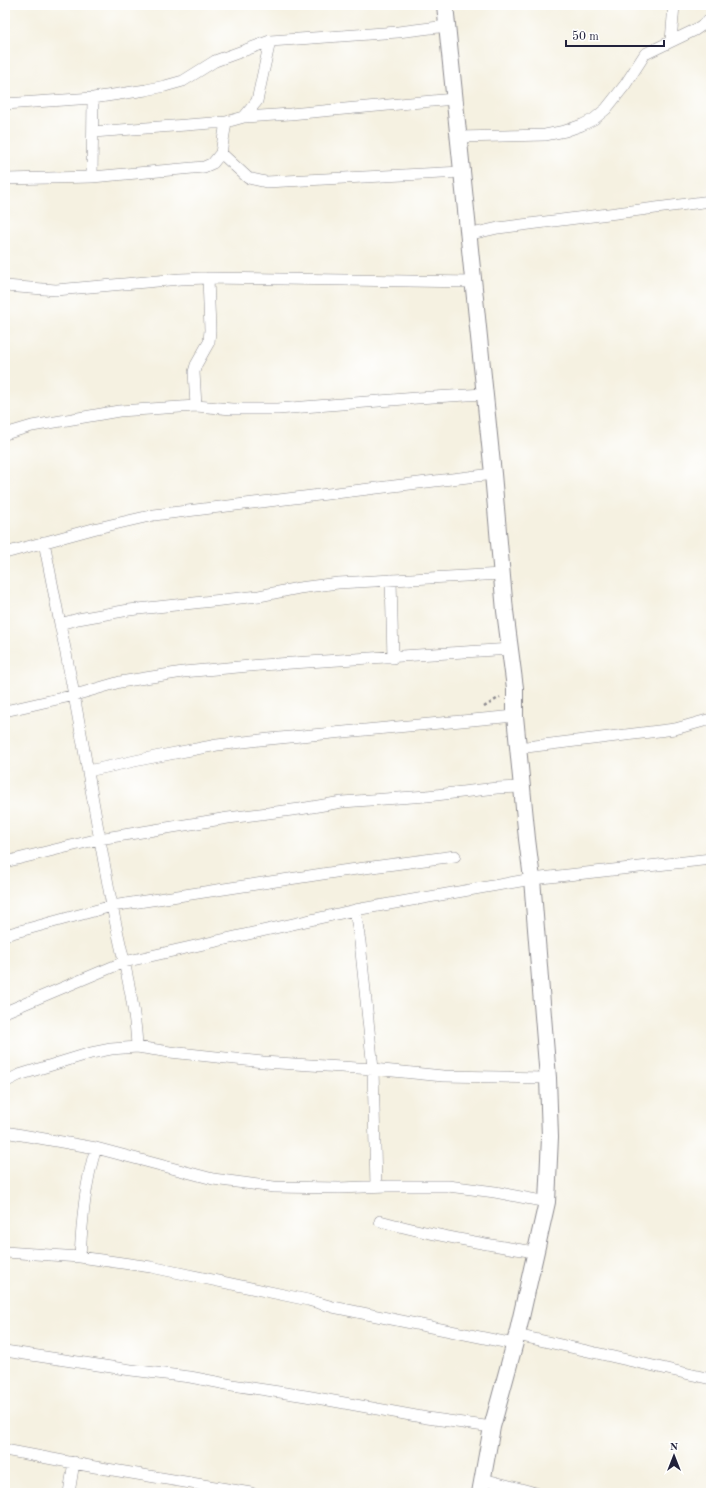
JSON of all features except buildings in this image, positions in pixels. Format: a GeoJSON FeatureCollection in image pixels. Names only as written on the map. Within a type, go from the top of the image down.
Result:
{"type":"FeatureCollection","features":[{"type":"Feature","properties":{"kind":"street"},"geometry":{"type":"LineString","coordinates":[[445,5],[472,282],[493,474],[505,611],[515,688],[515,716],[532,880],[548,1078],[550,1137],[547,1202],[516,1339],[492,1427],[481,1486],[536,1493]]}},
{"type":"Feature","properties":{"kind":"street"},"geometry":{"type":"LineString","coordinates":[[671,41],[674,5]]}},
{"type":"Feature","properties":{"kind":"street"},"geometry":{"type":"LineString","coordinates":[[458,137],[545,135],[565,131],[582,125],[594,119],[606,109],[625,85],[645,54],[695,30],[711,19]]}},
{"type":"Feature","properties":{"kind":"street"},"geometry":{"type":"LineString","coordinates":[[5,104],[93,98],[146,90],[183,81],[215,61],[270,41],[398,32],[447,26]]}},
{"type":"Feature","properties":{"kind":"street"},"geometry":{"type":"LineString","coordinates":[[244,117],[257,101],[270,41]]}},
{"type":"Feature","properties":{"kind":"street"},"geometry":{"type":"LineString","coordinates":[[92,177],[93,98]]}},
{"type":"Feature","properties":{"kind":"street"},"geometry":{"type":"LineString","coordinates":[[93,132],[226,122],[244,117],[454,99]]}},
{"type":"Feature","properties":{"kind":"street"},"geometry":{"type":"LineString","coordinates":[[5,179],[92,177],[204,167],[213,163],[221,153],[226,122]]}},
{"type":"Feature","properties":{"kind":"street"},"geometry":{"type":"LineString","coordinates":[[221,153],[248,178],[266,182],[462,172]]}},
{"type":"Feature","properties":{"kind":"street"},"geometry":{"type":"LineString","coordinates":[[468,235],[498,228],[711,201]]}},
{"type":"Feature","properties":{"kind":"street"},"geometry":{"type":"LineString","coordinates":[[5,286],[56,290],[180,279],[208,278],[472,282]]}},
{"type":"Feature","properties":{"kind":"street"},"geometry":{"type":"LineString","coordinates":[[196,406],[194,372],[196,365],[209,342],[208,278]]}},
{"type":"Feature","properties":{"kind":"street"},"geometry":{"type":"LineString","coordinates":[[5,434],[32,426],[119,411],[196,406],[232,409],[278,409],[484,394]]}},
{"type":"Feature","properties":{"kind":"street"},"geometry":{"type":"LineString","coordinates":[[5,553],[101,527],[154,515],[493,474]]}},
{"type":"Feature","properties":{"kind":"street"},"geometry":{"type":"LineString","coordinates":[[44,542],[75,695],[112,906],[134,1010],[138,1047]]}},
{"type":"Feature","properties":{"kind":"street"},"geometry":{"type":"LineString","coordinates":[[60,624],[78,619],[130,610],[259,596],[299,588],[338,583],[502,574]]}},
{"type":"Feature","properties":{"kind":"street"},"geometry":{"type":"LineString","coordinates":[[391,580],[393,658]]}},
{"type":"Feature","properties":{"kind":"street"},"geometry":{"type":"LineString","coordinates":[[5,711],[75,695],[120,682],[183,672],[261,665],[393,658],[511,649]]}},
{"type":"Feature","properties":{"kind":"street"},"geometry":{"type":"LineString","coordinates":[[88,771],[165,754],[217,745],[515,716]]}},
{"type":"Feature","properties":{"kind":"street"},"geometry":{"type":"LineString","coordinates":[[518,748],[668,730],[711,719]]}},
{"type":"Feature","properties":{"kind":"street"},"geometry":{"type":"LineString","coordinates":[[5,862],[100,839],[228,818],[342,802],[522,787]]}},
{"type":"Feature","properties":{"kind":"street"},"geometry":{"type":"LineString","coordinates":[[5,935],[112,906],[342,871],[455,856]]}},
{"type":"Feature","properties":{"kind":"street"},"geometry":{"type":"LineString","coordinates":[[5,1012],[124,962],[355,910],[532,880],[711,859]]}},
{"type":"Feature","properties":{"kind":"street"},"geometry":{"type":"LineString","coordinates":[[355,910],[360,942],[373,1069],[376,1186]]}},
{"type":"Feature","properties":{"kind":"street"},"geometry":{"type":"LineString","coordinates":[[5,1082],[19,1076],[91,1053],[111,1049],[138,1047],[263,1062],[373,1069],[443,1076],[548,1078]]}},
{"type":"Feature","properties":{"kind":"street"},"geometry":{"type":"LineString","coordinates":[[5,1132],[96,1148],[213,1179],[274,1187],[340,1188],[376,1186],[448,1186],[495,1192],[547,1202]]}},
{"type":"Feature","properties":{"kind":"street"},"geometry":{"type":"LineString","coordinates":[[80,1257],[86,1200],[92,1161],[96,1148]]}},
{"type":"Feature","properties":{"kind":"street"},"geometry":{"type":"LineString","coordinates":[[380,1221],[468,1242],[535,1252]]}},
{"type":"Feature","properties":{"kind":"street"},"geometry":{"type":"LineString","coordinates":[[5,1252],[80,1257],[152,1267],[308,1300],[333,1307],[471,1334],[516,1339],[711,1379]]}},
{"type":"Feature","properties":{"kind":"street"},"geometry":{"type":"LineString","coordinates":[[5,1351],[131,1370],[190,1377],[427,1418],[492,1427]]}},
{"type":"Feature","properties":{"kind":"street"},"geometry":{"type":"LineString","coordinates":[[5,1450],[95,1467],[251,1493]]}},
{"type":"Feature","properties":{"kind":"street"},"geometry":{"type":"LineString","coordinates":[[70,1493],[74,1462]]}},
{"type":"Feature","properties":{"kind":"path"},"geometry":{"type":"LineString","coordinates":[[460,722],[515,688]]}}]}
